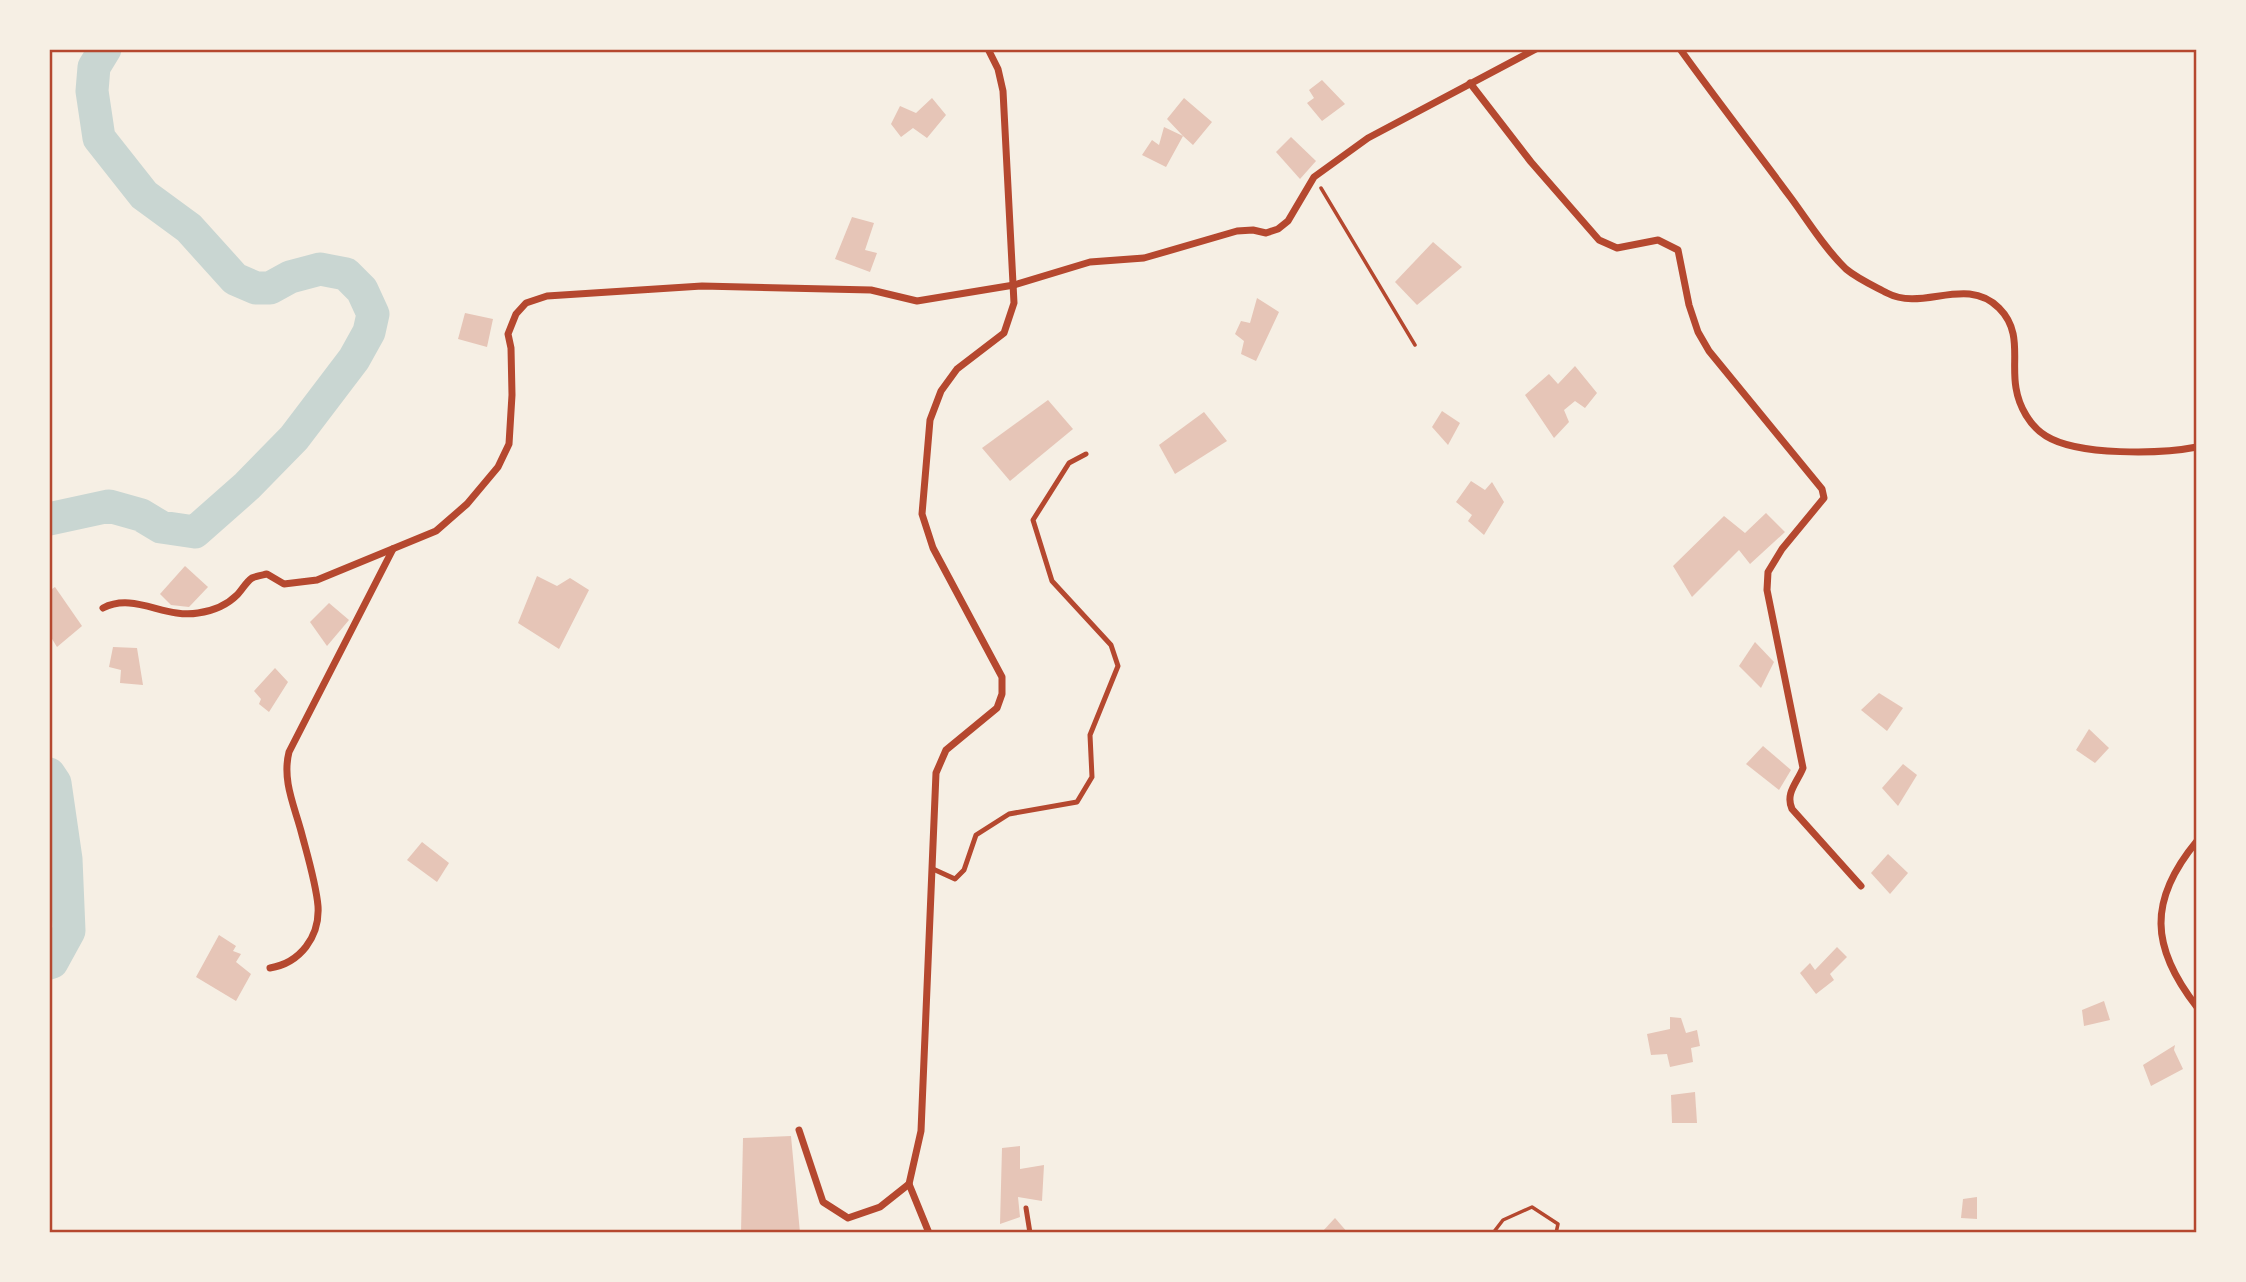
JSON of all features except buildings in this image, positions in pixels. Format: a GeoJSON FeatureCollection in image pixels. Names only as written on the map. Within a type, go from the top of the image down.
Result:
{"type":"FeatureCollection","features":[{"type":"Feature","properties":{"kind":"street"},"geometry":{"type":"LineString","coordinates":[[929,1233],[909,1184],[921,1131],[936,773],[946,750],[997,708],[1002,694],[1002,677],[933,548],[922,514],[930,420],[941,391],[957,369],[1004,333],[1012,316],[1014,285],[1003,91],[998,69],[988,49]]}},
{"type":"Feature","properties":{"kind":"street"},"geometry":{"type":"LineString","coordinates":[[103,608],[113,603],[130,601],[168,613],[195,614],[211,611],[237,595],[251,579],[267,574],[284,584],[317,580],[436,531],[467,504],[506,454],[512,395],[508,334],[516,314],[526,303],[547,296],[702,286],[871,290],[917,302],[1014,285],[1090,262],[1144,258],[1237,231],[1266,233],[1278,229],[1288,221],[1314,177],[1368,138],[1536,49]]}},
{"type":"Feature","properties":{"kind":"street"},"geometry":{"type":"LineString","coordinates":[[1680,49],[1847,269],[1893,296],[1914,299],[1956,292],[1974,294],[1999,308],[2010,324],[2017,348],[2016,387],[2021,403],[2026,415],[2045,436],[2060,443],[2103,450],[2175,452],[2197,447]]}},
{"type":"Feature","properties":{"kind":"street"},"geometry":{"type":"LineString","coordinates":[[1470,83],[1531,162],[1599,240],[1617,248],[1658,240],[1678,250],[1689,305],[1698,332],[1709,351],[1822,489],[1824,498],[1782,549],[1768,572],[1767,590],[1803,768],[1789,794],[1788,802],[1861,886]]}},
{"type":"Feature","properties":{"kind":"street"},"geometry":{"type":"LineString","coordinates":[[270,968],[284,966],[301,955],[313,934],[318,906],[289,792],[286,770],[289,752],[394,548]]}},
{"type":"Feature","properties":{"kind":"street"},"geometry":{"type":"LineString","coordinates":[[2197,841],[2174,871],[2159,916],[2162,942],[2179,983],[2197,1007]]}},
{"type":"Feature","properties":{"kind":"street"},"geometry":{"type":"LineString","coordinates":[[799,1130],[823,1202],[848,1217],[880,1207],[909,1184]]}},
{"type":"Feature","properties":{"kind":"lane"},"geometry":{"type":"LineString","coordinates":[[933,869],[955,880],[964,870],[976,835],[1009,814],[1077,802],[1092,777],[1090,735],[1118,666],[1111,645],[1052,581],[1033,520],[1069,463],[1086,454]]}},
{"type":"Feature","properties":{"kind":"lane"},"geometry":{"type":"LineString","coordinates":[[1026,1208],[1030,1233]]}},
{"type":"Feature","properties":{"kind":"path"},"geometry":{"type":"LineString","coordinates":[[1314,177],[1415,345]]}},
{"type":"Feature","properties":{"kind":"path"},"geometry":{"type":"LineString","coordinates":[[1493,1233],[1503,1220],[1532,1207],[1558,1224],[1556,1233]]}},
{"type":"Feature","properties":{"kind":"waterway"},"geometry":{"type":"LineString","coordinates":[[49,519],[109,506],[141,515],[161,527],[195,532],[247,486],[294,438],[354,359],[369,332],[373,314],[362,290],[346,274],[320,269],[290,277],[270,288],[256,288],[235,279],[189,228],[144,195],[99,138],[92,91],[94,67],[105,49]]}},
{"type":"Feature","properties":{"kind":"waterway"},"geometry":{"type":"LineString","coordinates":[[49,774],[55,783],[66,859],[69,931],[49,963]]}}]}
